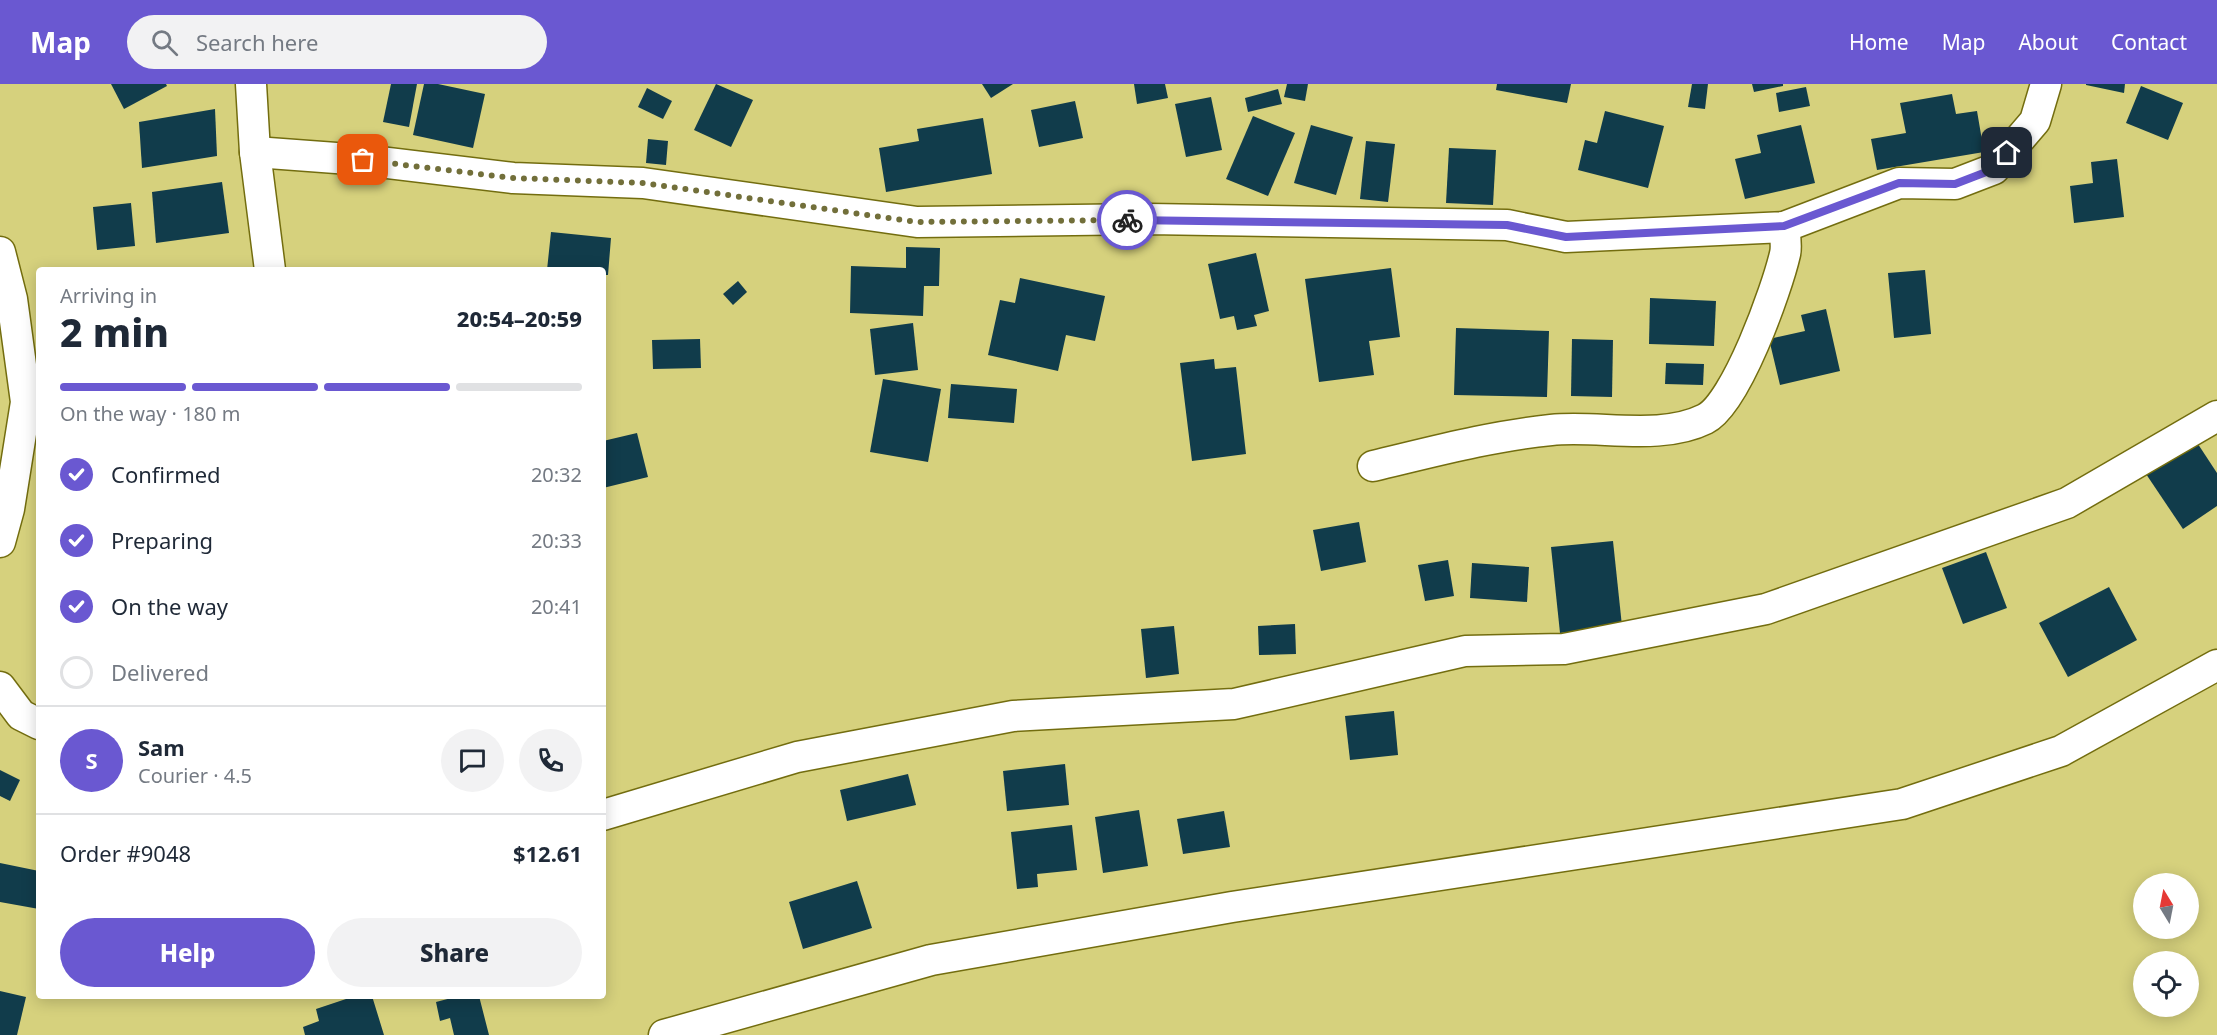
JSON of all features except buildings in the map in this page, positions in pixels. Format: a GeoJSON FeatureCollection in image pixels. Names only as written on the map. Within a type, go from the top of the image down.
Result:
{"type":"FeatureCollection","features":[{"type":"Feature","properties":{"kind":"street"},"geometry":{"type":"LineString","coordinates":[[250,84],[255,152],[270,267]]}},
{"type":"Feature","properties":{"kind":"street"},"geometry":{"type":"LineString","coordinates":[[255,152],[363,160],[513,178],[643,183],[917,222],[1161,219],[1507,225],[1566,237],[1784,226],[1899,183],[1955,184],[1994,169],[2035,121],[2046,84]]}},
{"type":"Feature","properties":{"kind":"street"},"geometry":{"type":"LineString","coordinates":[[1373,466],[1482,441],[1553,429],[1672,428],[1706,419],[1725,401],[1743,371],[1786,252],[1784,226]]}},
{"type":"Feature","properties":{"kind":"street"},"geometry":{"type":"LineString","coordinates":[[0,252],[12,299],[26,402],[9,508],[0,542]]}},
{"type":"Feature","properties":{"kind":"street"},"geometry":{"type":"LineString","coordinates":[[606,814],[797,757],[1013,716],[1234,704],[1465,651],[1564,649],[1766,609],[2067,502],[2217,416]]}},
{"type":"Feature","properties":{"kind":"street"},"geometry":{"type":"LineString","coordinates":[[664,1035],[931,960],[1232,907],[1902,804],[2061,751],[2217,665]]}},
{"type":"Feature","properties":{"kind":"street"},"geometry":{"type":"LineString","coordinates":[[0,687],[21,715],[36,722]]}},
{"type":"Feature","properties":{"kind":"way so far"},"geometry":{"type":"LineString","coordinates":[[363,160],[513,178],[643,183],[917,222],[1127,220]]}},
{"type":"Feature","properties":{"kind":"route"},"geometry":{"type":"LineString","coordinates":[[1127,220],[1268,220],[1507,225],[1566,237],[1784,226],[1899,183],[1955,184],[1994,169],[2007,153]]}}]}
